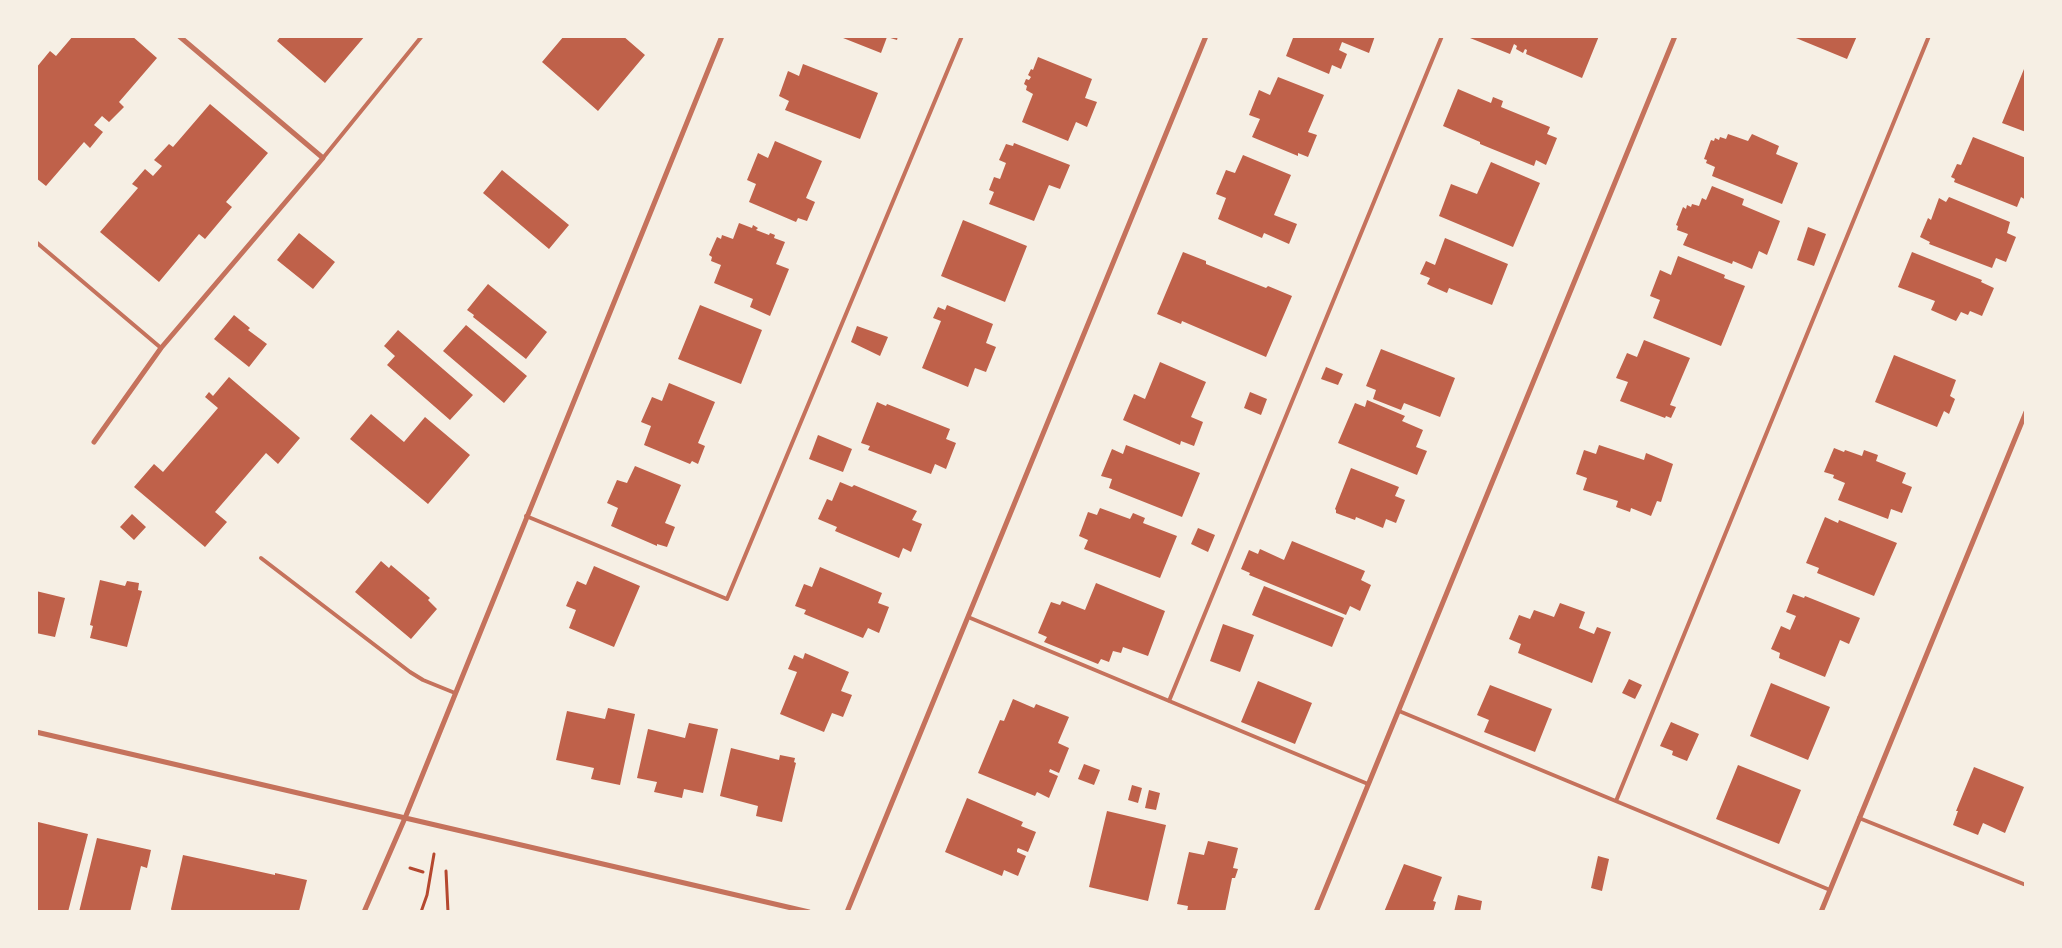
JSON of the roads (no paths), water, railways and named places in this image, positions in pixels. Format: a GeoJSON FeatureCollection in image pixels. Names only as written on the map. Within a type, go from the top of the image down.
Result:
{"type":"FeatureCollection","features":[{"type":"Feature","properties":{"kind":"street"},"geometry":{"type":"LineString","coordinates":[[94,442],[160,348],[323,158],[179,36]]}},
{"type":"Feature","properties":{"kind":"street"},"geometry":{"type":"LineString","coordinates":[[364,912],[405,818],[722,36]]}},
{"type":"Feature","properties":{"kind":"street"},"geometry":{"type":"LineString","coordinates":[[847,912],[1206,36]]}},
{"type":"Feature","properties":{"kind":"street"},"geometry":{"type":"LineString","coordinates":[[1316,912],[1675,36]]}},
{"type":"Feature","properties":{"kind":"street"},"geometry":{"type":"LineString","coordinates":[[1821,912],[2026,412]]}},
{"type":"Feature","properties":{"kind":"street"},"geometry":{"type":"LineString","coordinates":[[36,732],[809,912]]}},
{"type":"Feature","properties":{"kind":"lane"},"geometry":{"type":"LineString","coordinates":[[323,158],[422,36]]}},
{"type":"Feature","properties":{"kind":"lane"},"geometry":{"type":"LineString","coordinates":[[526,516],[727,599],[962,36]]}},
{"type":"Feature","properties":{"kind":"lane"},"geometry":{"type":"LineString","coordinates":[[1169,700],[1442,36]]}},
{"type":"Feature","properties":{"kind":"lane"},"geometry":{"type":"LineString","coordinates":[[1616,801],[1929,36]]}},
{"type":"Feature","properties":{"kind":"lane"},"geometry":{"type":"LineString","coordinates":[[36,242],[160,348]]}},
{"type":"Feature","properties":{"kind":"lane"},"geometry":{"type":"LineString","coordinates":[[261,558],[410,672],[455,694]]}},
{"type":"Feature","properties":{"kind":"lane"},"geometry":{"type":"LineString","coordinates":[[968,616],[1368,784]]}},
{"type":"Feature","properties":{"kind":"lane"},"geometry":{"type":"LineString","coordinates":[[1398,711],[1830,890]]}},
{"type":"Feature","properties":{"kind":"lane"},"geometry":{"type":"LineString","coordinates":[[1859,818],[2026,885]]}}]}
